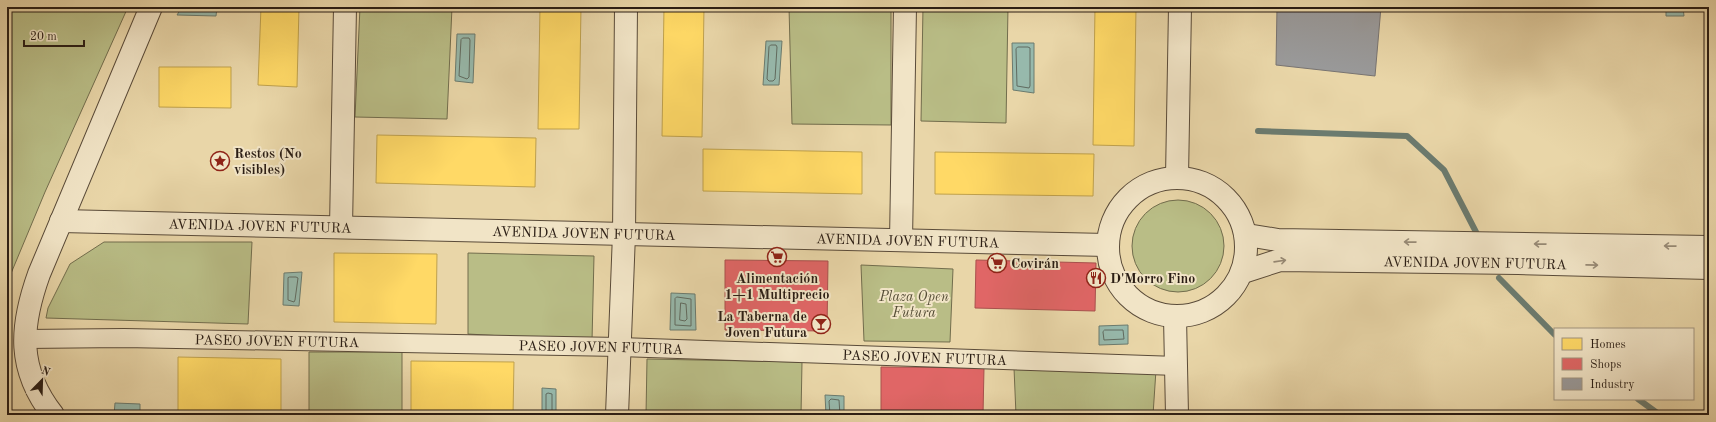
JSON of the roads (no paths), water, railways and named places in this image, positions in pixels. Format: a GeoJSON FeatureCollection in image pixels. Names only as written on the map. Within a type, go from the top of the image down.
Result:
{"type":"FeatureCollection","features":[{"type":"Feature","properties":{"kind":"street"},"geometry":{"type":"LineString","coordinates":[[53,415],[36,390],[28,367],[25,339],[27,317],[31,298],[61,221],[151,7]]}},
{"type":"Feature","properties":{"kind":"street"},"geometry":{"type":"LineString","coordinates":[[341,227],[345,7]]}},
{"type":"Feature","properties":{"kind":"street"},"geometry":{"type":"LineString","coordinates":[[617,415],[624,234],[626,7]]}},
{"type":"Feature","properties":{"kind":"street"},"geometry":{"type":"LineString","coordinates":[[902,240],[905,7]]}},
{"type":"Feature","properties":{"kind":"street"},"geometry":{"type":"LineString","coordinates":[[1177,177],[1180,7]]}},
{"type":"Feature","properties":{"kind":"street"},"geometry":{"type":"LineString","coordinates":[[1177,177],[1204,182],[1227,197],[1240,215],[1246,235],[1247,254],[1243,272],[1227,296],[1203,312],[1175,317],[1148,311],[1126,295],[1112,272],[1107,245],[1111,224],[1121,204],[1137,190],[1156,180],[1177,177]]}},
{"type":"Feature","properties":{"kind":"street","name":"AVENIDA JOVEN FUTURA"},"geometry":{"type":"LineString","coordinates":[[61,221],[1107,245]]}},
{"type":"Feature","properties":{"kind":"street","name":"AVENIDA JOVEN FUTURA"},"geometry":{"type":"LineString","coordinates":[[1246,235],[1278,240],[1709,246]]}},
{"type":"Feature","properties":{"kind":"street","name":"AVENIDA JOVEN FUTURA"},"geometry":{"type":"LineString","coordinates":[[1243,272],[1280,260],[1518,263],[1709,268]]}},
{"type":"Feature","properties":{"kind":"street"},"geometry":{"type":"LineString","coordinates":[[1175,317],[1177,415]]}},
{"type":"Feature","properties":{"kind":"street","name":"PASEO JOVEN FUTURA"},"geometry":{"type":"LineString","coordinates":[[25,339],[124,338],[620,347],[1177,366]]}},
{"type":"Feature","properties":{"kind":"water"},"geometry":{"type":"Polygon","coordinates":[[[182,7],[217,7],[216,16],[177,15],[182,7]]]}},
{"type":"Feature","properties":{"kind":"water"},"geometry":{"type":"Polygon","coordinates":[[[1666,7],[1683,7],[1684,16],[1666,16],[1666,7]]]}},
{"type":"Feature","properties":{"kind":"water"},"geometry":{"type":"Polygon","coordinates":[[[457,34],[475,34],[473,83],[455,81],[457,34]]]}},
{"type":"Feature","properties":{"kind":"water"},"geometry":{"type":"Polygon","coordinates":[[[766,41],[782,41],[779,85],[763,85],[766,41]]]}},
{"type":"Feature","properties":{"kind":"water"},"geometry":{"type":"Polygon","coordinates":[[[1012,43],[1034,43],[1034,93],[1013,90],[1012,43]]]}},
{"type":"Feature","properties":{"kind":"water"},"geometry":{"type":"Polygon","coordinates":[[[302,272],[299,306],[283,305],[284,273],[302,272]]]}},
{"type":"Feature","properties":{"kind":"water"},"geometry":{"type":"Polygon","coordinates":[[[671,293],[695,294],[696,330],[670,330],[671,293]]]}},
{"type":"Feature","properties":{"kind":"water"},"geometry":{"type":"Polygon","coordinates":[[[1128,325],[1128,344],[1099,345],[1099,326],[1128,325]]]}},
{"type":"Feature","properties":{"kind":"water"},"geometry":{"type":"Polygon","coordinates":[[[542,388],[556,389],[556,415],[542,415],[542,388]]]}},
{"type":"Feature","properties":{"kind":"water"},"geometry":{"type":"Polygon","coordinates":[[[825,395],[844,396],[844,415],[826,415],[825,395]]]}},
{"type":"Feature","properties":{"kind":"water"},"geometry":{"type":"Polygon","coordinates":[[[115,403],[140,404],[140,415],[114,415],[115,403]]]}},
{"type":"Feature","properties":{"kind":"waterway"},"geometry":{"type":"LineString","coordinates":[[1258,131],[1407,136],[1444,170],[1476,232]]}},
{"type":"Feature","properties":{"kind":"waterway"},"geometry":{"type":"LineString","coordinates":[[1499,278],[1554,334]]}},
{"type":"Feature","properties":{"kind":"waterway"},"geometry":{"type":"LineString","coordinates":[[1639,400],[1660,415]]}},
{"type":"Feature","properties":{"kind":"place","name":"Restos (No visibles)"},"geometry":{"type":"Point","coordinates":[220,161]}},
{"type":"Feature","properties":{"kind":"place","name":"Alimentación 1+1 Multiprecio"},"geometry":{"type":"Point","coordinates":[777,257]}},
{"type":"Feature","properties":{"kind":"place","name":"Covirán"},"geometry":{"type":"Point","coordinates":[997,263]}},
{"type":"Feature","properties":{"kind":"place","name":"D'Morro Fino"},"geometry":{"type":"Point","coordinates":[1096,278]}},
{"type":"Feature","properties":{"kind":"place","name":"La Taberna de Joven Futura"},"geometry":{"type":"Point","coordinates":[821,324]}},
{"type":"Feature","properties":{"kind":"park label","name":"Plaza Open Futura"},"geometry":{"type":"Point","coordinates":[914,304]}}]}
